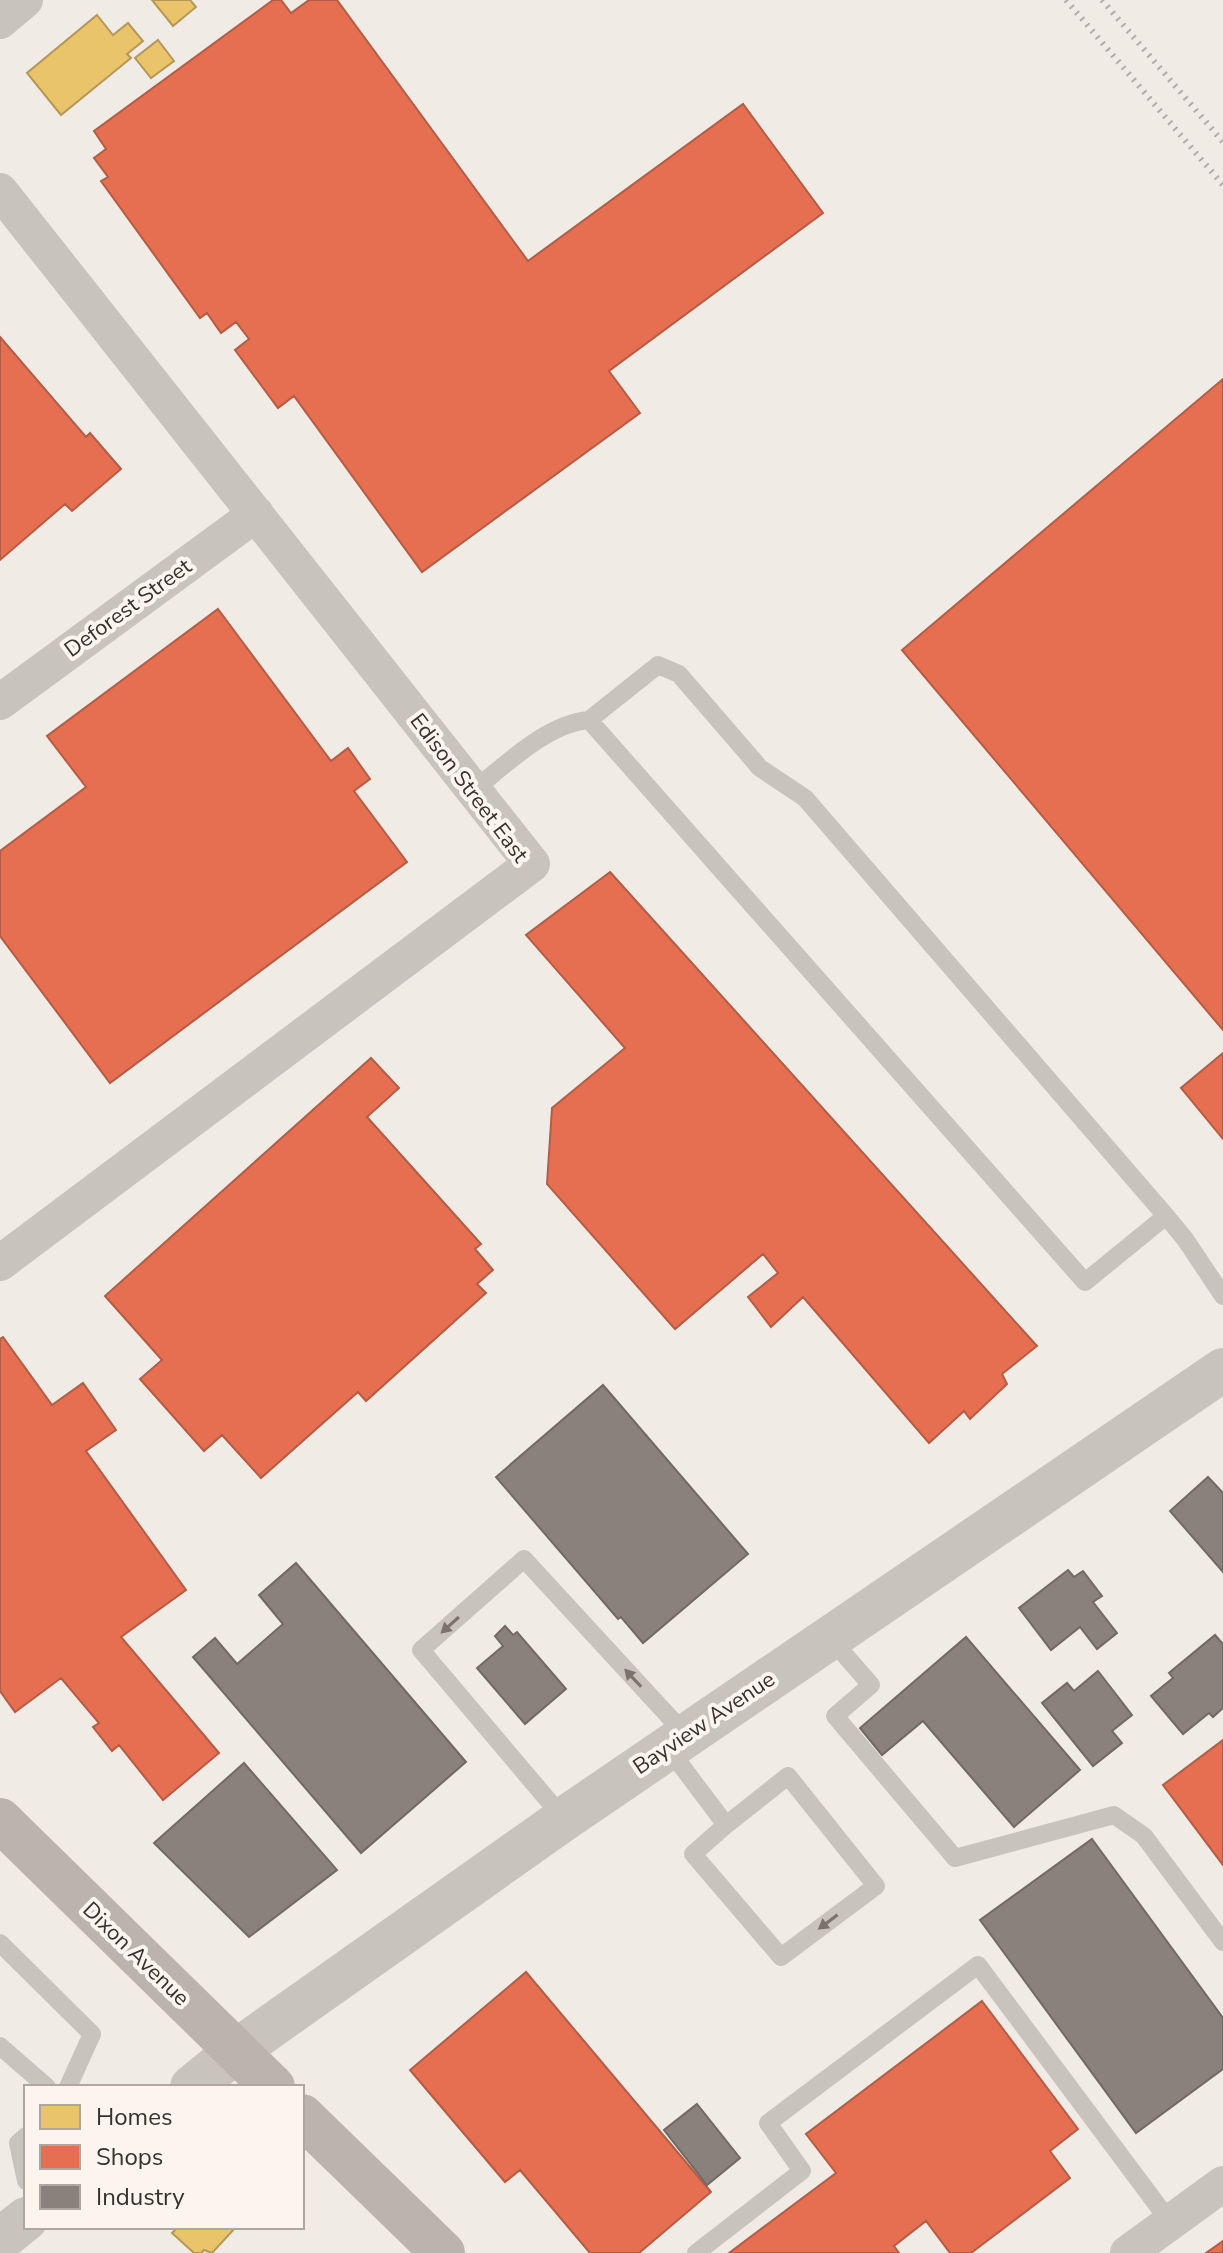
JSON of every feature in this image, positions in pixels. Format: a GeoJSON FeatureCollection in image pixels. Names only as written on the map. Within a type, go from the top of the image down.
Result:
{"type":"FeatureCollection","features":[{"type":"Feature","properties":{"kind":"main road","name":"Dixon Avenue"},"geometry":{"type":"LineString","coordinates":[[0,1820],[271,2085]]}},
{"type":"Feature","properties":{"kind":"main road"},"geometry":{"type":"LineString","coordinates":[[304,2118],[443,2253]]}},
{"type":"Feature","properties":{"kind":"street"},"geometry":{"type":"LineString","coordinates":[[0,21],[25,0]]}},
{"type":"Feature","properties":{"kind":"street","name":"Edison Street East"},"geometry":{"type":"LineString","coordinates":[[0,191],[532,864],[0,1263]]}},
{"type":"Feature","properties":{"kind":"street","name":"Deforest Street"},"geometry":{"type":"LineString","coordinates":[[0,702],[256,514]]}},
{"type":"Feature","properties":{"kind":"street","name":"Bayview Avenue"},"geometry":{"type":"LineString","coordinates":[[194,2085],[236,2051],[564,1819],[1223,1370]]}},
{"type":"Feature","properties":{"kind":"street"},"geometry":{"type":"LineString","coordinates":[[1128,2253],[1223,2184]]}},
{"type":"Feature","properties":{"kind":"street"},"geometry":{"type":"LineString","coordinates":[[0,2240],[24,2221]]}},
{"type":"Feature","properties":{"kind":"lane"},"geometry":{"type":"LineString","coordinates":[[474,790],[529,745],[575,721],[589,720],[658,665],[679,674],[760,768],[805,798],[1166,1216],[1223,1296]]}},
{"type":"Feature","properties":{"kind":"lane"},"geometry":{"type":"LineString","coordinates":[[589,720],[1085,1282],[1166,1216]]}},
{"type":"Feature","properties":{"kind":"lane"},"geometry":{"type":"LineString","coordinates":[[564,1819],[421,1650],[524,1559],[677,1742],[726,1825]]}},
{"type":"Feature","properties":{"kind":"lane"},"geometry":{"type":"LineString","coordinates":[[830,1638],[871,1685],[835,1716],[955,1858],[1114,1815],[1144,1836],[1223,1942]]}},
{"type":"Feature","properties":{"kind":"lane"},"geometry":{"type":"LineString","coordinates":[[788,1776],[876,1886],[781,1957],[693,1854],[726,1825],[788,1776]]}},
{"type":"Feature","properties":{"kind":"lane"},"geometry":{"type":"LineString","coordinates":[[0,1943],[12,1966],[47,1999],[92,2034],[69,2085]]}},
{"type":"Feature","properties":{"kind":"lane"},"geometry":{"type":"LineString","coordinates":[[696,2253],[802,2171],[768,2123],[978,1965],[1170,2222]]}},
{"type":"Feature","properties":{"kind":"lane"},"geometry":{"type":"LineString","coordinates":[[0,2046],[20,2054],[45,2085]]}},
{"type":"Feature","properties":{"kind":"lane"},"geometry":{"type":"LineString","coordinates":[[24,2138],[18,2143],[24,2172]]}},
{"type":"Feature","properties":{"kind":"building: Homes"},"geometry":{"type":"Polygon","coordinates":[[[152,0],[190,0],[196,7],[173,26],[152,0]]]}},
{"type":"Feature","properties":{"kind":"building: Homes"},"geometry":{"type":"Polygon","coordinates":[[[97,15],[113,35],[128,23],[143,41],[127,54],[131,58],[61,115],[27,73],[97,15]]]}},
{"type":"Feature","properties":{"kind":"building: Homes"},"geometry":{"type":"Polygon","coordinates":[[[158,40],[174,61],[151,78],[135,58],[158,40]]]}},
{"type":"Feature","properties":{"kind":"building: Homes"},"geometry":{"type":"Polygon","coordinates":[[[176,2229],[234,2229],[212,2253],[204,2250],[194,2253],[172,2233],[176,2229]]]}},
{"type":"Feature","properties":{"kind":"building: Shops"},"geometry":{"type":"Polygon","coordinates":[[[273,0],[281,0],[291,13],[309,0],[337,0],[528,261],[743,104],[823,213],[609,371],[640,413],[422,572],[294,396],[278,408],[235,350],[249,339],[236,322],[221,333],[207,313],[200,318],[101,181],[108,177],[94,158],[106,149],[94,131],[273,0]]]}},
{"type":"Feature","properties":{"kind":"building: Shops"},"geometry":{"type":"Polygon","coordinates":[[[0,337],[86,437],[90,433],[121,469],[72,511],[65,504],[0,560],[0,337]]]}},
{"type":"Feature","properties":{"kind":"building: Shops"},"geometry":{"type":"Polygon","coordinates":[[[1223,379],[1223,1030],[902,650],[1223,379]]]}},
{"type":"Feature","properties":{"kind":"building: Shops"},"geometry":{"type":"Polygon","coordinates":[[[218,609],[331,761],[348,748],[370,779],[354,791],[407,862],[110,1083],[0,936],[0,851],[86,787],[47,736],[218,609]]]}},
{"type":"Feature","properties":{"kind":"building: Shops"},"geometry":{"type":"Polygon","coordinates":[[[610,872],[1037,1346],[1002,1374],[1007,1384],[970,1419],[964,1411],[929,1443],[803,1297],[771,1327],[748,1297],[778,1273],[763,1254],[675,1329],[547,1184],[552,1108],[625,1048],[526,935],[610,872]]]}},
{"type":"Feature","properties":{"kind":"building: Shops"},"geometry":{"type":"Polygon","coordinates":[[[1223,1053],[1223,1139],[1181,1088],[1223,1053]]]}},
{"type":"Feature","properties":{"kind":"building: Shops"},"geometry":{"type":"Polygon","coordinates":[[[371,1058],[399,1088],[367,1117],[481,1244],[475,1249],[493,1270],[477,1284],[486,1293],[366,1401],[358,1392],[261,1478],[222,1435],[204,1451],[140,1379],[162,1360],[105,1296],[371,1058]]]}},
{"type":"Feature","properties":{"kind":"building: Shops"},"geometry":{"type":"Polygon","coordinates":[[[3,1337],[52,1405],[83,1383],[116,1430],[86,1451],[186,1590],[121,1637],[219,1753],[163,1800],[119,1745],[112,1751],[93,1727],[99,1723],[61,1678],[15,1712],[0,1691],[0,1339],[3,1337]]]}},
{"type":"Feature","properties":{"kind":"building: Shops"},"geometry":{"type":"Polygon","coordinates":[[[1223,1740],[1223,1865],[1163,1785],[1223,1740]]]}},
{"type":"Feature","properties":{"kind":"building: Shops"},"geometry":{"type":"Polygon","coordinates":[[[526,1972],[711,2192],[639,2253],[590,2253],[520,2170],[505,2182],[410,2070],[526,1972]]]}},
{"type":"Feature","properties":{"kind":"building: Shops"},"geometry":{"type":"Polygon","coordinates":[[[982,2001],[1078,2129],[1050,2151],[1070,2178],[971,2253],[950,2253],[926,2221],[894,2246],[899,2253],[729,2253],[836,2173],[806,2134],[982,2001]]]}},
{"type":"Feature","properties":{"kind":"building: Shops"},"geometry":{"type":"Polygon","coordinates":[[[1223,2241],[1223,2253],[1206,2253],[1223,2241]]]}},
{"type":"Feature","properties":{"kind":"building: Industry"},"geometry":{"type":"Polygon","coordinates":[[[603,1385],[748,1554],[643,1643],[621,1617],[618,1619],[496,1477],[603,1385]]]}},
{"type":"Feature","properties":{"kind":"building: Industry"},"geometry":{"type":"Polygon","coordinates":[[[1208,1477],[1223,1493],[1223,1572],[1170,1511],[1208,1477]]]}},
{"type":"Feature","properties":{"kind":"building: Industry"},"geometry":{"type":"Polygon","coordinates":[[[296,1563],[466,1762],[361,1853],[193,1657],[215,1638],[237,1664],[283,1624],[259,1595],[296,1563]]]}},
{"type":"Feature","properties":{"kind":"building: Industry"},"geometry":{"type":"Polygon","coordinates":[[[1068,1570],[1074,1577],[1083,1571],[1102,1596],[1093,1602],[1117,1633],[1097,1649],[1080,1627],[1051,1650],[1019,1608],[1068,1570]]]}},
{"type":"Feature","properties":{"kind":"building: Industry"},"geometry":{"type":"Polygon","coordinates":[[[505,1626],[513,1635],[517,1632],[566,1689],[525,1724],[477,1668],[503,1646],[495,1636],[505,1626]]]}},
{"type":"Feature","properties":{"kind":"building: Industry"},"geometry":{"type":"Polygon","coordinates":[[[1215,1635],[1223,1644],[1223,1708],[1213,1717],[1209,1713],[1183,1734],[1151,1696],[1173,1678],[1169,1673],[1215,1635]]]}},
{"type":"Feature","properties":{"kind":"building: Industry"},"geometry":{"type":"Polygon","coordinates":[[[966,1637],[1080,1770],[1014,1827],[923,1721],[882,1755],[860,1728],[966,1637]]]}},
{"type":"Feature","properties":{"kind":"building: Industry"},"geometry":{"type":"Polygon","coordinates":[[[1098,1671],[1132,1715],[1112,1731],[1122,1743],[1093,1766],[1042,1703],[1067,1683],[1074,1691],[1098,1671]]]}},
{"type":"Feature","properties":{"kind":"building: Industry"},"geometry":{"type":"Polygon","coordinates":[[[244,1763],[337,1870],[249,1937],[154,1843],[244,1763]]]}},
{"type":"Feature","properties":{"kind":"building: Industry"},"geometry":{"type":"Polygon","coordinates":[[[1092,1839],[1223,2018],[1223,2069],[1136,2133],[980,1920],[1092,1839]]]}},
{"type":"Feature","properties":{"kind":"building: Industry"},"geometry":{"type":"Polygon","coordinates":[[[697,2104],[740,2158],[707,2185],[664,2130],[697,2104]]]}},
{"type":"Feature","properties":{"kind":"railway"},"geometry":{"type":"LineString","coordinates":[[1066,0],[1223,185]]}},
{"type":"Feature","properties":{"kind":"railway"},"geometry":{"type":"LineString","coordinates":[[1102,0],[1223,142]]}}]}
